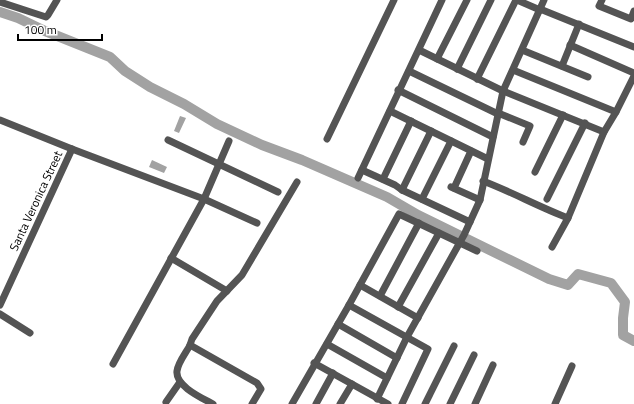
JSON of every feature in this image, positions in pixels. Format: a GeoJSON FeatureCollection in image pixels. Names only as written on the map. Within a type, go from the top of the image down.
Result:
{"type":"FeatureCollection","features":[{"type":"Feature","properties":{"kind":"street"},"geometry":{"type":"LineString","coordinates":[[0,2],[46,17],[57,0]]}},
{"type":"Feature","properties":{"kind":"street"},"geometry":{"type":"LineString","coordinates":[[327,139],[394,0]]}},
{"type":"Feature","properties":{"kind":"street"},"geometry":{"type":"LineString","coordinates":[[358,178],[442,0]]}},
{"type":"Feature","properties":{"kind":"street"},"geometry":{"type":"LineString","coordinates":[[437,59],[466,0]]}},
{"type":"Feature","properties":{"kind":"street"},"geometry":{"type":"LineString","coordinates":[[457,69],[491,0]]}},
{"type":"Feature","properties":{"kind":"street"},"geometry":{"type":"LineString","coordinates":[[477,79],[518,0],[634,47]]}},
{"type":"Feature","properties":{"kind":"street"},"geometry":{"type":"LineString","coordinates":[[376,401],[407,338],[462,240],[480,200],[503,91],[544,0]]}},
{"type":"Feature","properties":{"kind":"street"},"geometry":{"type":"LineString","coordinates":[[602,0],[599,6],[631,19],[634,11]]}},
{"type":"Feature","properties":{"kind":"street"},"geometry":{"type":"LineString","coordinates":[[562,66],[579,24]]}},
{"type":"Feature","properties":{"kind":"street"},"geometry":{"type":"LineString","coordinates":[[570,45],[634,73]]}},
{"type":"Feature","properties":{"kind":"street"},"geometry":{"type":"LineString","coordinates":[[419,50],[503,91],[604,132]]}},
{"type":"Feature","properties":{"kind":"street"},"geometry":{"type":"LineString","coordinates":[[522,50],[588,77]]}},
{"type":"Feature","properties":{"kind":"street"},"geometry":{"type":"LineString","coordinates":[[513,70],[616,112]]}},
{"type":"Feature","properties":{"kind":"street"},"geometry":{"type":"LineString","coordinates":[[409,71],[498,114],[530,126],[523,142]]}},
{"type":"Feature","properties":{"kind":"street"},"geometry":{"type":"LineString","coordinates":[[552,247],[568,218],[604,132],[634,76]]}},
{"type":"Feature","properties":{"kind":"street"},"geometry":{"type":"LineString","coordinates":[[399,91],[493,137]]}},
{"type":"Feature","properties":{"kind":"street"},"geometry":{"type":"LineString","coordinates":[[390,111],[488,159]]}},
{"type":"Feature","properties":{"kind":"street"},"geometry":{"type":"LineString","coordinates":[[535,172],[562,115]]}},
{"type":"Feature","properties":{"kind":"street"},"geometry":{"type":"LineString","coordinates":[[0,120],[204,199],[257,223]]}},
{"type":"Feature","properties":{"kind":"street"},"geometry":{"type":"LineString","coordinates":[[383,179],[411,121]]}},
{"type":"Feature","properties":{"kind":"street"},"geometry":{"type":"LineString","coordinates":[[547,199],[585,123]]}},
{"type":"Feature","properties":{"kind":"street"},"geometry":{"type":"LineString","coordinates":[[402,190],[431,131]]}},
{"type":"Feature","properties":{"kind":"street"},"geometry":{"type":"LineString","coordinates":[[168,140],[278,192]]}},
{"type":"Feature","properties":{"kind":"street"},"geometry":{"type":"LineString","coordinates":[[112,364],[204,199],[229,141]]}},
{"type":"Feature","properties":{"kind":"street"},"geometry":{"type":"LineString","coordinates":[[422,199],[451,141]]}},
{"type":"Feature","properties":{"kind":"street","name":"Santa Veronica Street"},"geometry":{"type":"LineString","coordinates":[[0,305],[72,149]]}},
{"type":"Feature","properties":{"kind":"street"},"geometry":{"type":"LineString","coordinates":[[472,151],[452,187],[480,200]]}},
{"type":"Feature","properties":{"kind":"street"},"geometry":{"type":"LineString","coordinates":[[362,170],[470,222]]}},
{"type":"Feature","properties":{"kind":"street"},"geometry":{"type":"LineString","coordinates":[[483,181],[511,192],[544,209],[568,218]]}},
{"type":"Feature","properties":{"kind":"street"},"geometry":{"type":"LineString","coordinates":[[213,404],[186,388],[180,382],[177,371],[192,339],[217,301],[242,275],[297,182]]}},
{"type":"Feature","properties":{"kind":"street"},"geometry":{"type":"LineString","coordinates":[[292,404],[399,214],[439,233],[462,240],[477,251]]}},
{"type":"Feature","properties":{"kind":"street"},"geometry":{"type":"LineString","coordinates":[[380,296],[419,223]]}},
{"type":"Feature","properties":{"kind":"street"},"geometry":{"type":"LineString","coordinates":[[398,307],[439,233]]}},
{"type":"Feature","properties":{"kind":"street"},"geometry":{"type":"LineString","coordinates":[[171,258],[227,291]]}},
{"type":"Feature","properties":{"kind":"street"},"geometry":{"type":"LineString","coordinates":[[360,285],[418,318]]}},
{"type":"Feature","properties":{"kind":"street"},"geometry":{"type":"LineString","coordinates":[[349,305],[428,349],[402,404]]}},
{"type":"Feature","properties":{"kind":"street"},"geometry":{"type":"LineString","coordinates":[[0,314],[30,332]]}},
{"type":"Feature","properties":{"kind":"street"},"geometry":{"type":"LineString","coordinates":[[338,324],[397,358]]}},
{"type":"Feature","properties":{"kind":"street"},"geometry":{"type":"LineString","coordinates":[[327,344],[387,378]]}},
{"type":"Feature","properties":{"kind":"street"},"geometry":{"type":"LineString","coordinates":[[190,345],[259,386],[260,391],[252,404]]}},
{"type":"Feature","properties":{"kind":"street"},"geometry":{"type":"LineString","coordinates":[[425,404],[454,346]]}},
{"type":"Feature","properties":{"kind":"street"},"geometry":{"type":"LineString","coordinates":[[450,404],[474,355]]}},
{"type":"Feature","properties":{"kind":"street"},"geometry":{"type":"LineString","coordinates":[[314,363],[352,384],[376,401],[388,404]]}},
{"type":"Feature","properties":{"kind":"street"},"geometry":{"type":"LineString","coordinates":[[475,404],[493,365]]}},
{"type":"Feature","properties":{"kind":"street"},"geometry":{"type":"LineString","coordinates":[[555,404],[572,366]]}},
{"type":"Feature","properties":{"kind":"street"},"geometry":{"type":"LineString","coordinates":[[316,404],[333,373]]}},
{"type":"Feature","properties":{"kind":"street"},"geometry":{"type":"LineString","coordinates":[[168,403],[180,382]]}},
{"type":"Feature","properties":{"kind":"street"},"geometry":{"type":"LineString","coordinates":[[340,404],[352,384]]}},
{"type":"Feature","properties":{"kind":"shaded area"},"geometry":{"type":"Polygon","coordinates":[[[180,116],[186,118],[179,133],[174,131],[180,116]]]}},
{"type":"Feature","properties":{"kind":"shaded area"},"geometry":{"type":"Polygon","coordinates":[[[152,160],[167,167],[164,173],[149,167],[152,160]]]}},
{"type":"Feature","properties":{"kind":"waterway"},"geometry":{"type":"LineString","coordinates":[[0,12],[18,18],[45,31],[110,57],[125,71],[150,87],[184,104],[217,124],[262,145],[302,160],[387,197],[418,215],[549,279],[568,285],[578,274],[611,283],[625,302],[623,335],[634,341]]}}]}
